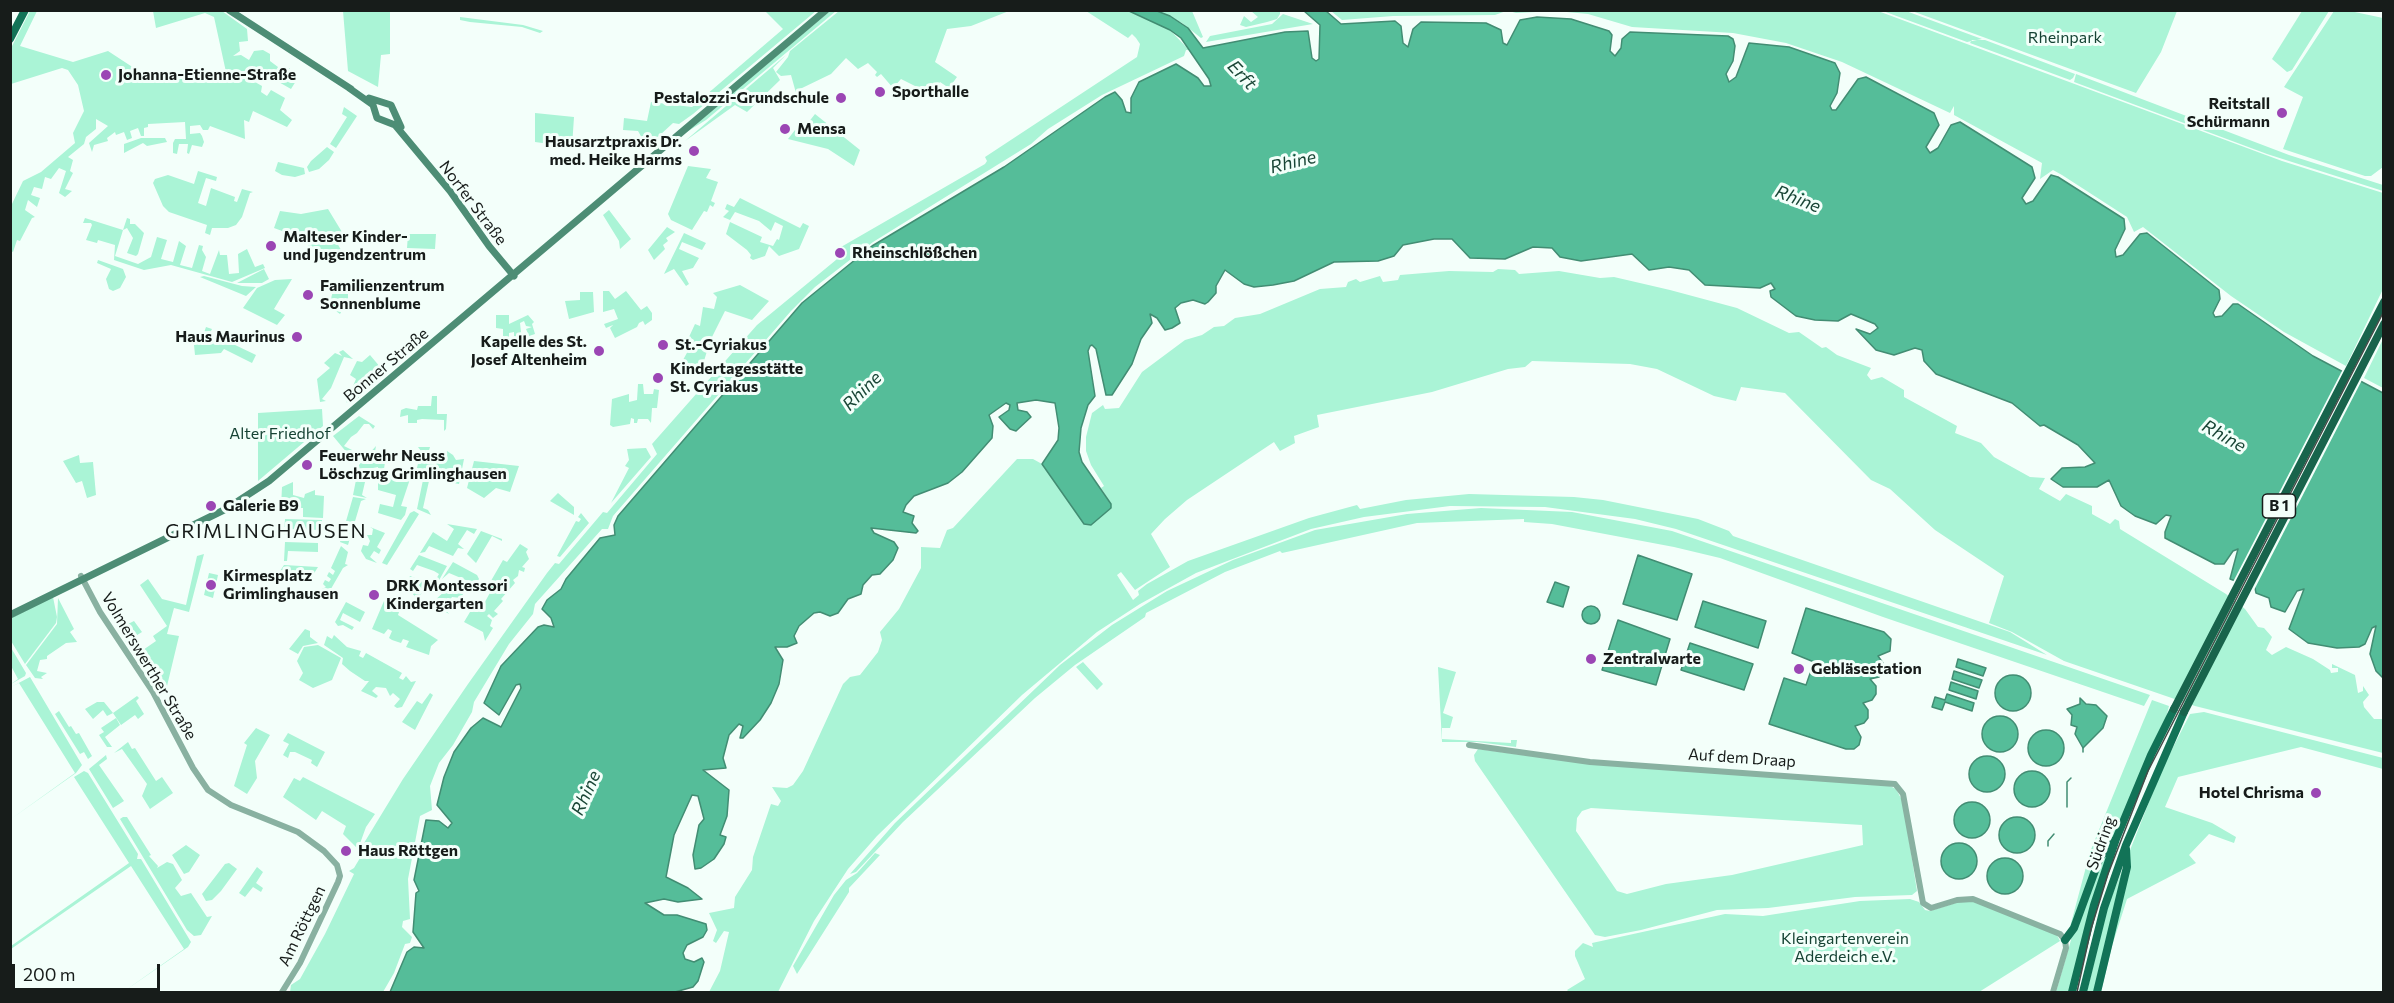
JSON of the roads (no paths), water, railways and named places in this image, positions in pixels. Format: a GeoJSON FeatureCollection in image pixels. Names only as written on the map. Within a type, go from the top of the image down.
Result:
{"type":"FeatureCollection","features":[{"type":"Feature","properties":{"kind":"highway","name":"B 1"},"geometry":{"type":"LineString","coordinates":[[2174,709],[2384,302]]}},
{"type":"Feature","properties":{"kind":"highway","name":"B 1"},"geometry":{"type":"LineString","coordinates":[[2184,712],[2384,324]]}},
{"type":"Feature","properties":{"kind":"main road"},"geometry":{"type":"LineString","coordinates":[[10,39],[25,10]]}},
{"type":"Feature","properties":{"kind":"main road","name":"Norfer Straße"},"geometry":{"type":"LineString","coordinates":[[229,10],[378,106],[391,105],[393,115],[411,145]]}},
{"type":"Feature","properties":{"kind":"main road","name":"Bonner Straße"},"geometry":{"type":"LineString","coordinates":[[10,615],[218,513],[254,492],[514,276],[826,10]]}},
{"type":"Feature","properties":{"kind":"main road","name":"Norfer Straße"},"geometry":{"type":"LineString","coordinates":[[378,106],[377,118],[395,126],[514,276]]}},
{"type":"Feature","properties":{"kind":"main road"},"geometry":{"type":"LineString","coordinates":[[387,121],[393,115]]}},
{"type":"Feature","properties":{"kind":"main road","name":"Südring"},"geometry":{"type":"LineString","coordinates":[[2072,993],[2094,905],[2116,839],[2147,764],[2174,709]]}},
{"type":"Feature","properties":{"kind":"main road","name":"Südring"},"geometry":{"type":"LineString","coordinates":[[2083,993],[2104,908],[2126,845],[2184,712]]}},
{"type":"Feature","properties":{"kind":"main road"},"geometry":{"type":"LineString","coordinates":[[2065,940],[2074,928],[2100,857],[2116,839]]}},
{"type":"Feature","properties":{"kind":"main road"},"geometry":{"type":"LineString","coordinates":[[2097,993],[2127,867],[2126,845]]}},
{"type":"Feature","properties":{"kind":"street","name":"Volmerswerther Straße"},"geometry":{"type":"LineString","coordinates":[[82,578],[100,612],[157,699],[193,768],[208,789],[231,805],[298,832],[324,851],[338,869]]}},
{"type":"Feature","properties":{"kind":"street","name":"Auf dem Draap"},"geometry":{"type":"LineString","coordinates":[[1469,746],[1590,762],[1895,784],[1903,794],[1921,898],[1930,908],[1957,900],[1979,901],[2056,932],[2065,940]]}},
{"type":"Feature","properties":{"kind":"street","name":"Am Röttgen"},"geometry":{"type":"LineString","coordinates":[[282,993],[300,963],[338,882],[338,869]]}},
{"type":"Feature","properties":{"kind":"street"},"geometry":{"type":"LineString","coordinates":[[2053,993],[2065,953],[2065,940]]}},
{"type":"Feature","properties":{"kind":"water"},"geometry":{"type":"Polygon","coordinates":[[[1129,11],[1157,11],[1170,16],[1188,28],[1203,48],[1285,32],[1308,31],[1312,58],[1316,61],[1319,59],[1320,25],[1304,11],[1326,11],[1341,24],[1395,21],[1401,26],[1403,43],[1408,47],[1413,29],[1421,22],[1486,23],[1501,30],[1503,43],[1507,45],[1520,20],[1537,17],[1571,19],[1609,31],[1612,35],[1610,51],[1615,56],[1621,48],[1622,39],[1630,32],[1728,36],[1733,39],[1735,46],[1733,61],[1726,74],[1729,82],[1736,77],[1749,43],[1789,47],[1835,63],[1840,73],[1837,93],[1830,106],[1832,110],[1836,110],[1858,79],[1866,77],[1934,113],[1939,125],[1926,147],[1930,153],[1938,148],[1951,125],[1960,122],[2032,167],[2035,178],[2022,198],[2026,204],[2033,201],[2051,175],[2058,177],[2124,219],[2125,229],[2115,250],[2116,257],[2123,255],[2140,234],[2147,233],[2219,290],[2220,299],[2213,313],[2215,317],[2222,316],[2233,304],[2238,304],[2313,356],[2383,393],[2383,678],[2376,671],[2370,654],[2376,626],[2372,628],[2365,644],[2359,647],[2337,648],[2308,643],[2289,629],[2304,589],[2297,591],[2285,612],[2271,607],[2269,598],[2256,593],[2255,588],[2230,579],[2238,549],[2233,551],[2224,564],[2215,564],[2165,538],[2171,516],[2166,515],[2156,524],[2135,516],[2121,506],[2109,480],[2097,487],[2063,487],[2051,479],[2062,468],[2085,467],[2095,463],[2078,445],[2044,425],[2040,426],[2012,403],[1936,374],[1924,361],[1922,350],[1915,348],[1894,355],[1876,350],[1856,329],[1870,334],[1878,328],[1875,324],[1851,314],[1838,321],[1796,316],[1771,297],[1770,291],[1775,289],[1771,283],[1760,288],[1705,285],[1689,270],[1669,267],[1649,270],[1632,254],[1581,261],[1560,257],[1552,248],[1533,247],[1505,259],[1470,258],[1452,239],[1434,239],[1403,245],[1394,256],[1378,261],[1334,262],[1294,281],[1273,285],[1254,287],[1244,284],[1225,270],[1216,286],[1216,293],[1208,302],[1205,304],[1193,300],[1181,303],[1175,308],[1180,323],[1172,328],[1165,330],[1157,318],[1150,314],[1152,323],[1141,339],[1132,364],[1112,395],[1106,395],[1096,349],[1090,346],[1088,351],[1095,396],[1088,405],[1081,428],[1079,452],[1082,462],[1111,504],[1111,508],[1091,525],[1084,524],[1042,464],[1058,440],[1059,428],[1055,403],[1036,400],[1017,403],[1018,410],[1027,412],[1031,417],[1016,431],[1010,429],[999,417],[1009,410],[1010,405],[1006,403],[989,415],[993,426],[992,438],[962,472],[948,483],[914,496],[906,505],[903,512],[914,516],[912,523],[918,531],[916,533],[871,528],[874,533],[894,542],[898,548],[893,560],[880,574],[872,575],[863,585],[861,594],[848,599],[838,613],[830,616],[820,612],[814,613],[799,626],[794,636],[797,643],[787,647],[775,647],[783,660],[779,684],[771,703],[760,720],[743,738],[740,738],[743,726],[739,724],[729,735],[723,758],[726,768],[703,770],[729,790],[727,816],[720,835],[726,837],[724,844],[714,859],[701,868],[695,869],[693,855],[699,825],[704,819],[698,796],[692,795],[674,835],[666,877],[688,888],[702,899],[678,902],[664,899],[645,903],[664,915],[677,915],[706,924],[707,930],[703,937],[687,945],[683,953],[685,959],[694,962],[702,958],[704,962],[698,981],[693,987],[675,992],[390,992],[407,952],[414,947],[424,948],[413,932],[416,893],[419,891],[414,880],[426,820],[439,821],[448,828],[452,823],[437,805],[444,777],[454,752],[471,728],[483,718],[501,727],[521,688],[520,684],[516,685],[499,715],[484,703],[501,666],[538,627],[544,625],[554,627],[551,618],[542,609],[547,600],[561,589],[566,579],[600,538],[615,535],[614,525],[618,516],[802,303],[872,246],[1004,167],[1105,97],[1115,92],[1122,100],[1126,112],[1131,113],[1131,98],[1139,82],[1176,64],[1198,78],[1204,86],[1211,86],[1209,79],[1181,38],[1170,30],[1129,11]]]}},
{"type":"Feature","properties":{"kind":"water"},"geometry":{"type":"Polygon","coordinates":[[[1638,555],[1692,574],[1677,620],[1623,604],[1638,555]]]}},
{"type":"Feature","properties":{"kind":"water"},"geometry":{"type":"Polygon","coordinates":[[[1555,582],[1569,587],[1563,607],[1547,602],[1555,582]]]}},
{"type":"Feature","properties":{"kind":"water"},"geometry":{"type":"Polygon","coordinates":[[[1703,601],[1766,621],[1758,648],[1695,627],[1703,601]]]}},
{"type":"Feature","properties":{"kind":"water"},"geometry":{"type":"Polygon","coordinates":[[[1587,606],[1595,606],[1600,611],[1598,622],[1587,624],[1582,619],[1582,611],[1587,606]]]}},
{"type":"Feature","properties":{"kind":"water"},"geometry":{"type":"Polygon","coordinates":[[[1806,608],[1884,632],[1891,639],[1890,651],[1878,656],[1883,663],[1884,671],[1879,677],[1870,679],[1876,686],[1876,694],[1872,700],[1863,703],[1868,710],[1868,718],[1864,723],[1855,726],[1861,737],[1859,745],[1854,749],[1846,749],[1769,724],[1784,678],[1806,685],[1814,662],[1792,653],[1806,608]]]}},
{"type":"Feature","properties":{"kind":"water"},"geometry":{"type":"Polygon","coordinates":[[[1618,620],[1670,639],[1656,685],[1602,670],[1618,620]]]}},
{"type":"Feature","properties":{"kind":"water"},"geometry":{"type":"Polygon","coordinates":[[[1690,643],[1753,664],[1744,690],[1681,670],[1690,643]]]}},
{"type":"Feature","properties":{"kind":"water"},"geometry":{"type":"Polygon","coordinates":[[[1958,659],[1986,668],[1983,676],[1956,667],[1958,659]]]}},
{"type":"Feature","properties":{"kind":"water"},"geometry":{"type":"Polygon","coordinates":[[[1954,671],[1982,680],[1979,688],[1952,679],[1954,671]]]}},
{"type":"Feature","properties":{"kind":"water"},"geometry":{"type":"Polygon","coordinates":[[[2013,675],[2026,680],[2031,693],[2026,706],[2013,711],[2000,706],[1995,693],[2000,680],[2013,675]]]}},
{"type":"Feature","properties":{"kind":"water"},"geometry":{"type":"Polygon","coordinates":[[[1951,682],[1978,691],[1976,699],[1949,690],[1951,682]]]}},
{"type":"Feature","properties":{"kind":"water"},"geometry":{"type":"Polygon","coordinates":[[[1947,694],[1974,703],[1972,711],[1945,702],[1942,710],[1932,707],[1935,697],[1945,700],[1947,694]]]}},
{"type":"Feature","properties":{"kind":"water"},"geometry":{"type":"Polygon","coordinates":[[[2080,698],[2086,704],[2096,705],[2107,716],[2103,728],[2083,748],[2075,734],[2077,727],[2071,725],[2072,715],[2067,709],[2080,704],[2080,698]]]}},
{"type":"Feature","properties":{"kind":"water"},"geometry":{"type":"Polygon","coordinates":[[[2000,716],[2013,721],[2018,734],[2013,747],[2000,752],[1987,747],[1982,734],[1987,721],[2000,716]]]}},
{"type":"Feature","properties":{"kind":"water"},"geometry":{"type":"Polygon","coordinates":[[[2046,730],[2059,735],[2064,748],[2059,761],[2046,766],[2033,761],[2028,748],[2033,735],[2046,730]]]}},
{"type":"Feature","properties":{"kind":"water"},"geometry":{"type":"Polygon","coordinates":[[[1987,756],[2000,761],[2005,774],[2000,787],[1987,792],[1974,787],[1969,774],[1974,761],[1987,756]]]}},
{"type":"Feature","properties":{"kind":"water"},"geometry":{"type":"Polygon","coordinates":[[[2032,771],[2045,776],[2050,789],[2045,802],[2032,807],[2019,802],[2014,789],[2019,776],[2032,771]]]}},
{"type":"Feature","properties":{"kind":"water"},"geometry":{"type":"Polygon","coordinates":[[[1972,802],[1985,807],[1990,820],[1985,833],[1972,838],[1959,833],[1954,820],[1959,807],[1972,802]]]}},
{"type":"Feature","properties":{"kind":"water"},"geometry":{"type":"Polygon","coordinates":[[[2017,817],[2030,822],[2035,835],[2030,848],[2017,853],[2004,848],[1999,835],[2004,822],[2017,817]]]}},
{"type":"Feature","properties":{"kind":"water"},"geometry":{"type":"Polygon","coordinates":[[[1959,843],[1972,848],[1977,861],[1972,874],[1959,879],[1946,874],[1941,861],[1946,848],[1959,843]]]}},
{"type":"Feature","properties":{"kind":"water"},"geometry":{"type":"Polygon","coordinates":[[[2005,858],[2018,863],[2023,876],[2018,889],[2005,894],[1992,889],[1987,876],[1992,863],[2005,858]]]}},
{"type":"Feature","properties":{"kind":"waterway"},"geometry":{"type":"LineString","coordinates":[[2067,807],[2067,782],[2071,778]]}},
{"type":"Feature","properties":{"kind":"waterway"},"geometry":{"type":"LineString","coordinates":[[2048,846],[2048,841],[2054,834]]}},
{"type":"Feature","properties":{"kind":"tram line"},"geometry":{"type":"LineString","coordinates":[[2077,992],[2091,929],[2108,874],[2148,771],[2384,311]]}},
{"type":"Feature","properties":{"kind":"place","name":"Johanna-Etienne-Straße"},"geometry":{"type":"Point","coordinates":[106,75]}},
{"type":"Feature","properties":{"kind":"place","name":"Sporthalle"},"geometry":{"type":"Point","coordinates":[880,92]}},
{"type":"Feature","properties":{"kind":"place","name":"Pestalozzi-Grundschule"},"geometry":{"type":"Point","coordinates":[841,98]}},
{"type":"Feature","properties":{"kind":"place","name":"Reitstall Schürmann"},"geometry":{"type":"Point","coordinates":[2282,113]}},
{"type":"Feature","properties":{"kind":"place","name":"Mensa"},"geometry":{"type":"Point","coordinates":[785,129]}},
{"type":"Feature","properties":{"kind":"place","name":"Hausarztpraxis Dr. med. Heike Harms"},"geometry":{"type":"Point","coordinates":[694,151]}},
{"type":"Feature","properties":{"kind":"place","name":"Malteser Kinder- und Jugendzentrum"},"geometry":{"type":"Point","coordinates":[271,246]}},
{"type":"Feature","properties":{"kind":"place","name":"Rheinschlößchen"},"geometry":{"type":"Point","coordinates":[840,253]}},
{"type":"Feature","properties":{"kind":"place","name":"Familienzentrum Sonnenblume"},"geometry":{"type":"Point","coordinates":[308,295]}},
{"type":"Feature","properties":{"kind":"place","name":"Haus Maurinus"},"geometry":{"type":"Point","coordinates":[297,337]}},
{"type":"Feature","properties":{"kind":"place","name":"St.-Cyriakus"},"geometry":{"type":"Point","coordinates":[663,345]}},
{"type":"Feature","properties":{"kind":"place","name":"Kapelle des St. Josef Altenheim"},"geometry":{"type":"Point","coordinates":[599,351]}},
{"type":"Feature","properties":{"kind":"place","name":"Kindertagesstätte St. Cyriakus"},"geometry":{"type":"Point","coordinates":[658,378]}},
{"type":"Feature","properties":{"kind":"place","name":"Feuerwehr Neuss Löschzug Grimlinghausen"},"geometry":{"type":"Point","coordinates":[307,465]}},
{"type":"Feature","properties":{"kind":"place","name":"Galerie B9"},"geometry":{"type":"Point","coordinates":[211,506]}},
{"type":"Feature","properties":{"kind":"place","name":"Kirmesplatz Grimlinghausen"},"geometry":{"type":"Point","coordinates":[211,585]}},
{"type":"Feature","properties":{"kind":"place","name":"DRK Montessori Kindergarten"},"geometry":{"type":"Point","coordinates":[374,595]}},
{"type":"Feature","properties":{"kind":"place","name":"Zentralwarte"},"geometry":{"type":"Point","coordinates":[1591,659]}},
{"type":"Feature","properties":{"kind":"place","name":"Gebläsestation"},"geometry":{"type":"Point","coordinates":[1799,669]}},
{"type":"Feature","properties":{"kind":"place","name":"Hotel Chrisma"},"geometry":{"type":"Point","coordinates":[2316,793]}},
{"type":"Feature","properties":{"kind":"place","name":"Haus Röttgen"},"geometry":{"type":"Point","coordinates":[346,851]}},
{"type":"Feature","properties":{"kind":"district","name":"GRIMLINGHAUSEN"},"geometry":{"type":"Point","coordinates":[266,531]}},
{"type":"Feature","properties":{"kind":"park label","name":"Rheinpark"},"geometry":{"type":"Point","coordinates":[2065,38]}},
{"type":"Feature","properties":{"kind":"park label","name":"Alter Friedhof"},"geometry":{"type":"Point","coordinates":[280,434]}},
{"type":"Feature","properties":{"kind":"park label","name":"Kleingartenverein Aderdeich e.V."},"geometry":{"type":"Point","coordinates":[1845,948]}},
{"type":"Feature","properties":{"kind":"water label","name":"Erft"},"geometry":{"type":"Point","coordinates":[1242,75]}},
{"type":"Feature","properties":{"kind":"water label","name":"Rhine"},"geometry":{"type":"Point","coordinates":[1293,162]}},
{"type":"Feature","properties":{"kind":"water label","name":"Rhine"},"geometry":{"type":"Point","coordinates":[1798,199]}},
{"type":"Feature","properties":{"kind":"water label","name":"Rhine"},"geometry":{"type":"Point","coordinates":[862,391]}},
{"type":"Feature","properties":{"kind":"water label","name":"Rhine"},"geometry":{"type":"Point","coordinates":[2224,436]}},
{"type":"Feature","properties":{"kind":"water label","name":"Rhine"},"geometry":{"type":"Point","coordinates":[586,793]}}]}
